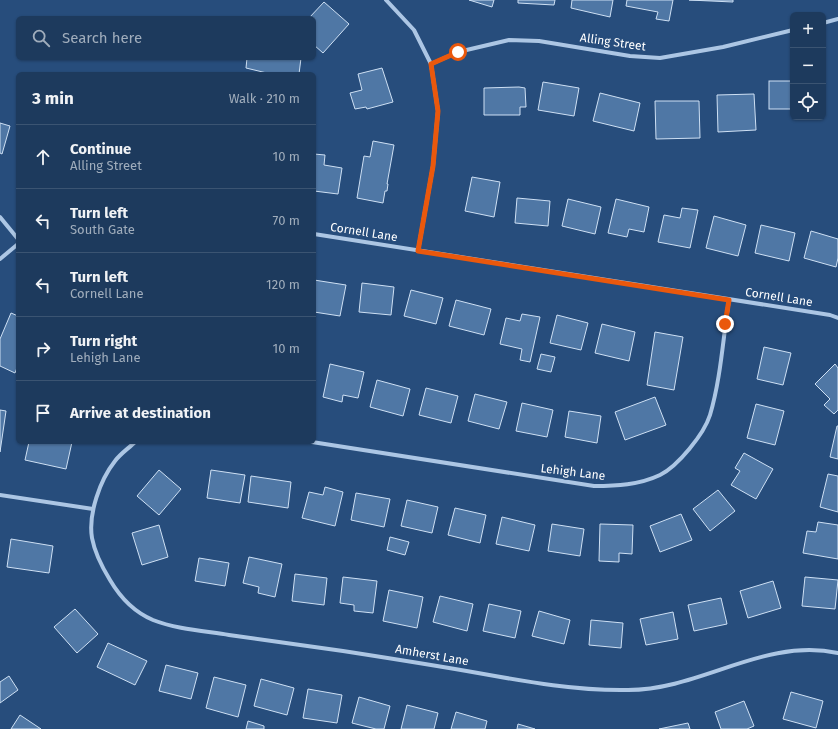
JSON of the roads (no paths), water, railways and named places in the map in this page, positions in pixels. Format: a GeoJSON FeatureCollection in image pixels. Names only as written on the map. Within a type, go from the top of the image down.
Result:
{"type":"FeatureCollection","features":[{"type":"Feature","properties":{"kind":"street"},"geometry":{"type":"LineString","coordinates":[[386,0],[414,30],[431,64],[438,111],[433,166],[418,251]]}},
{"type":"Feature","properties":{"kind":"street"},"geometry":{"type":"LineString","coordinates":[[826,22],[838,19]]}},
{"type":"Feature","properties":{"kind":"street","name":"Alling Street"},"geometry":{"type":"LineString","coordinates":[[431,64],[458,52],[509,40],[539,41],[630,56],[660,58],[723,47],[790,31]]}},
{"type":"Feature","properties":{"kind":"street"},"geometry":{"type":"LineString","coordinates":[[0,217],[16,237]]}},
{"type":"Feature","properties":{"kind":"street","name":"Cornell Lane"},"geometry":{"type":"LineString","coordinates":[[316,234],[830,315],[838,318]]}},
{"type":"Feature","properties":{"kind":"street"},"geometry":{"type":"LineString","coordinates":[[0,259],[16,246]]}},
{"type":"Feature","properties":{"kind":"street","name":"Lehigh Lane"},"geometry":{"type":"LineString","coordinates":[[316,443],[594,486],[621,486],[650,479],[661,475],[682,458],[705,426],[710,415],[729,300]]}},
{"type":"Feature","properties":{"kind":"street"},"geometry":{"type":"LineString","coordinates":[[0,494],[93,509],[101,485],[115,461],[133,444]]}},
{"type":"Feature","properties":{"kind":"street","name":"Amherst Lane"},"geometry":{"type":"LineString","coordinates":[[93,509],[92,536],[99,563],[119,595],[132,607],[152,619],[190,629],[404,660],[520,681],[602,690],[632,690],[658,687],[698,677],[745,660],[784,650],[838,653]]}}]}
